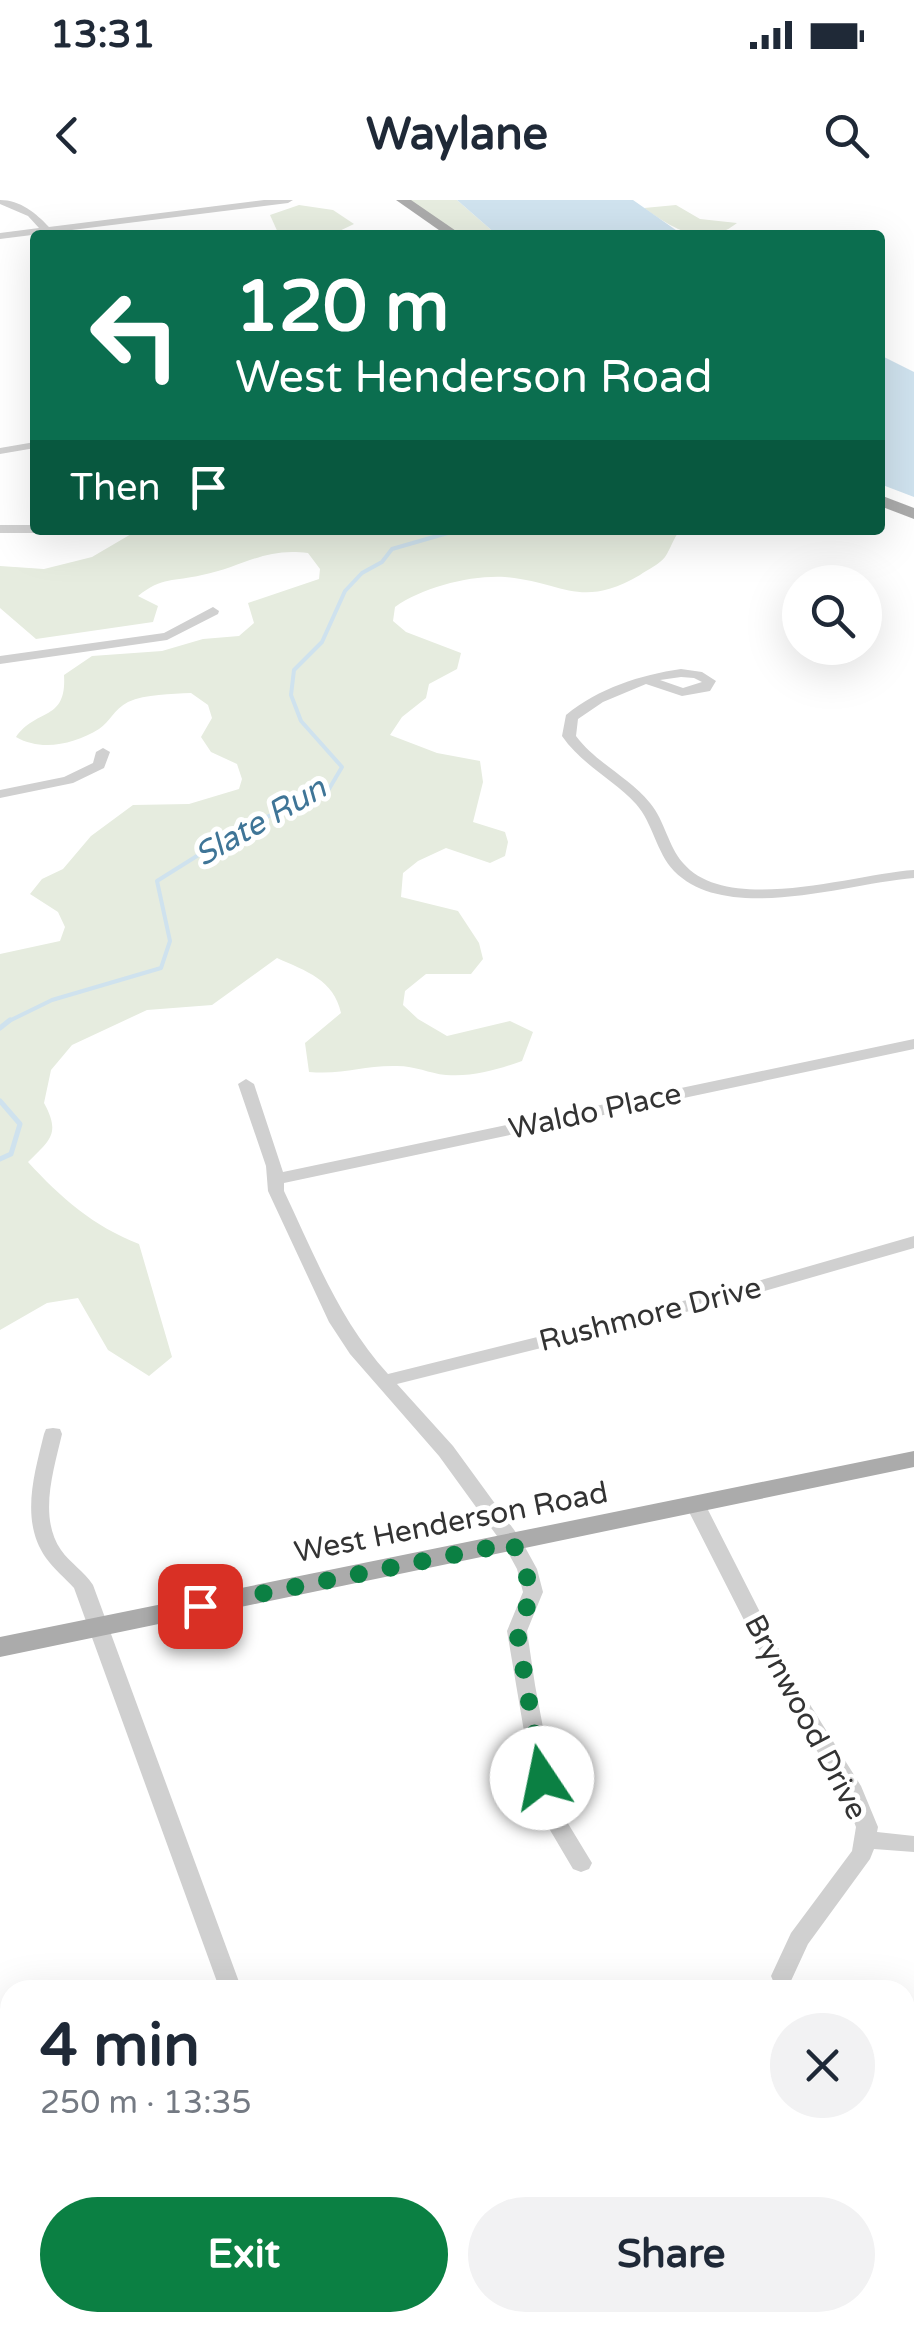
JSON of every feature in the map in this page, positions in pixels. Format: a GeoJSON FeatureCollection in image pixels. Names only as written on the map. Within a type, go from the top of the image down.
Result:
{"type":"FeatureCollection","features":[{"type":"Feature","properties":{"kind":"main road"},"geometry":{"type":"LineString","coordinates":[[402,200],[447,230]]}},
{"type":"Feature","properties":{"kind":"main road"},"geometry":{"type":"LineString","coordinates":[[885,502],[914,514]]}},
{"type":"Feature","properties":{"kind":"main road","name":"West Henderson Road"},"geometry":{"type":"LineString","coordinates":[[0,1647],[914,1459]]}},
{"type":"Feature","properties":{"kind":"street"},"geometry":{"type":"LineString","coordinates":[[0,200],[32,214],[46,230],[288,200]]}},
{"type":"Feature","properties":{"kind":"street"},"geometry":{"type":"LineString","coordinates":[[0,236],[30,232]]}},
{"type":"Feature","properties":{"kind":"street"},"geometry":{"type":"LineString","coordinates":[[0,451],[30,447]]}},
{"type":"Feature","properties":{"kind":"street"},"geometry":{"type":"LineString","coordinates":[[0,529],[30,529]]}},
{"type":"Feature","properties":{"kind":"street"},"geometry":{"type":"LineString","coordinates":[[0,660],[168,636],[213,611]]}},
{"type":"Feature","properties":{"kind":"street"},"geometry":{"type":"LineString","coordinates":[[649,681],[601,697],[579,710],[568,724],[569,736],[639,799],[655,820],[680,869],[719,888],[760,893],[914,874]]}},
{"type":"Feature","properties":{"kind":"street"},"geometry":{"type":"LineString","coordinates":[[0,794],[82,775],[98,765],[102,752]]}},
{"type":"Feature","properties":{"kind":"street","name":"Waldo Place"},"geometry":{"type":"LineString","coordinates":[[276,1179],[914,1044]]}},
{"type":"Feature","properties":{"kind":"street"},"geometry":{"type":"LineString","coordinates":[[246,1084],[283,1209],[338,1322],[356,1350],[446,1452],[513,1543],[533,1592],[517,1631],[548,1808],[581,1863]]}},
{"type":"Feature","properties":{"kind":"street","name":"Rushmore Drive"},"geometry":{"type":"LineString","coordinates":[[385,1381],[726,1296],[914,1242]]}},
{"type":"Feature","properties":{"kind":"street"},"geometry":{"type":"LineString","coordinates":[[53,1434],[40,1498],[45,1536],[52,1552],[83,1585],[226,1980]]}},
{"type":"Feature","properties":{"kind":"street","name":"Brynwood Drive"},"geometry":{"type":"LineString","coordinates":[[695,1504],[778,1667],[863,1812],[866,1840],[842,1883],[799,1939],[782,1976]]}},
{"type":"Feature","properties":{"kind":"street"},"geometry":{"type":"LineString","coordinates":[[866,1840],[913,1844]]}},
{"type":"Feature","properties":{"kind":"shaded area"},"geometry":{"type":"Polygon","coordinates":[[[402,200],[457,200],[491,230],[447,230],[402,200]]]}},
{"type":"Feature","properties":{"kind":"shaded area"},"geometry":{"type":"Polygon","coordinates":[[[299,205],[333,210],[354,224],[341,230],[277,230],[270,215],[299,205]]]}},
{"type":"Feature","properties":{"kind":"shaded area"},"geometry":{"type":"Polygon","coordinates":[[[676,205],[700,219],[737,223],[726,230],[681,230],[644,208],[676,205]]]}},
{"type":"Feature","properties":{"kind":"shaded area"},"geometry":{"type":"Polygon","coordinates":[[[129,535],[677,535],[660,562],[602,591],[572,591],[492,577],[433,588],[395,607],[393,621],[406,632],[461,653],[457,669],[429,684],[426,698],[402,717],[390,735],[437,753],[480,761],[483,782],[473,822],[505,832],[508,842],[505,856],[490,863],[446,848],[403,873],[401,897],[458,911],[479,943],[483,959],[471,974],[426,974],[405,991],[403,1005],[447,1036],[510,1021],[533,1032],[522,1061],[466,1075],[401,1066],[309,1072],[305,1043],[341,1013],[325,985],[277,958],[212,1005],[147,1010],[72,1045],[51,1070],[44,1103],[52,1122],[51,1136],[28,1162],[79,1210],[139,1244],[172,1357],[149,1376],[108,1350],[78,1298],[47,1303],[0,1330],[0,954],[60,941],[65,927],[58,912],[30,894],[42,879],[63,869],[91,836],[133,805],[189,804],[239,789],[242,779],[237,764],[211,752],[201,737],[212,718],[208,705],[191,693],[128,702],[99,729],[69,742],[36,744],[16,737],[55,708],[64,690],[64,675],[92,656],[162,651],[203,639],[239,636],[254,623],[248,603],[319,579],[320,569],[308,553],[266,555],[217,572],[162,582],[147,590],[138,596],[158,606],[153,622],[36,639],[0,608],[0,566],[44,569],[92,557],[129,535]]]}},
{"type":"Feature","properties":{"kind":"water"},"geometry":{"type":"Polygon","coordinates":[[[457,200],[633,200],[676,230],[491,230],[457,200]]]}},
{"type":"Feature","properties":{"kind":"water"},"geometry":{"type":"Polygon","coordinates":[[[885,358],[914,372],[914,497],[885,486],[885,358]]]}},
{"type":"Feature","properties":{"kind":"waterway","name":"Slate Run"},"geometry":{"type":"LineString","coordinates":[[8,1021],[52,1000],[161,968],[170,941],[157,881],[240,829],[329,789],[342,767],[301,721],[291,695],[294,670],[322,642],[345,591],[362,573],[382,562],[392,549],[441,535]]}},
{"type":"Feature","properties":{"kind":"waterway","name":"Slate Run"},"geometry":{"type":"LineString","coordinates":[[0,1028],[8,1021]]}},
{"type":"Feature","properties":{"kind":"waterway","name":"Slate Run"},"geometry":{"type":"LineString","coordinates":[[0,1101],[20,1124],[11,1154],[0,1159]]}},
{"type":"Feature","properties":{"kind":"route"},"geometry":{"type":"LineString","coordinates":[[200,1606],[513,1543],[527,1569],[533,1592],[517,1631],[542,1778]]}}]}
